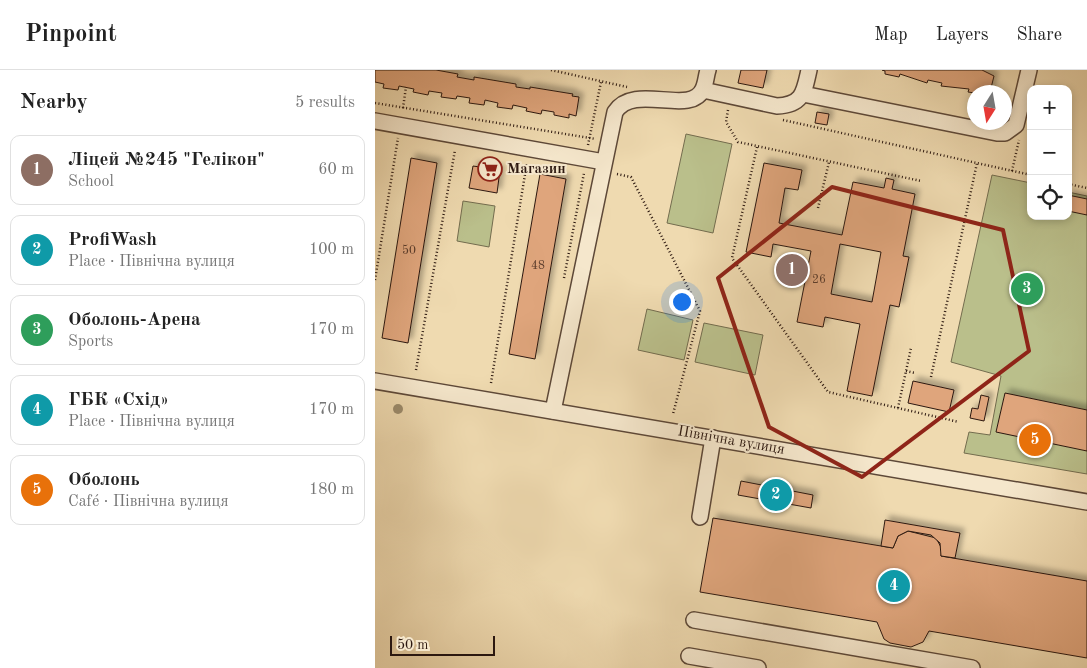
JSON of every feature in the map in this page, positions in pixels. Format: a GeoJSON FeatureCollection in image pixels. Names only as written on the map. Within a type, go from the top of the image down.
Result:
{"type":"FeatureCollection","features":[{"type":"Feature","properties":{"kind":"street"},"geometry":{"type":"LineString","coordinates":[[553,411],[615,112],[620,104],[627,100],[692,99],[703,90],[707,70]]}},
{"type":"Feature","properties":{"kind":"street"},"geometry":{"type":"LineString","coordinates":[[703,90],[777,106],[795,102],[803,94],[809,70]]}},
{"type":"Feature","properties":{"kind":"street"},"geometry":{"type":"LineString","coordinates":[[803,94],[997,134],[1005,133],[1016,125],[1029,70]]}},
{"type":"Feature","properties":{"kind":"street"},"geometry":{"type":"LineString","coordinates":[[375,121],[604,162]]}},
{"type":"Feature","properties":{"kind":"street","name":"Північна вулиця"},"geometry":{"type":"LineString","coordinates":[[375,381],[1087,502]]}},
{"type":"Feature","properties":{"kind":"street"},"geometry":{"type":"LineString","coordinates":[[700,517],[713,438]]}},
{"type":"Feature","properties":{"kind":"street"},"geometry":{"type":"LineString","coordinates":[[694,620],[972,668]]}},
{"type":"Feature","properties":{"kind":"street"},"geometry":{"type":"LineString","coordinates":[[689,656],[758,668]]}},
{"type":"Feature","properties":{"kind":"path"},"geometry":{"type":"LineString","coordinates":[[551,70],[633,88]]}},
{"type":"Feature","properties":{"kind":"path"},"geometry":{"type":"LineString","coordinates":[[559,70],[569,74]]}},
{"type":"Feature","properties":{"kind":"path"},"geometry":{"type":"LineString","coordinates":[[569,74],[570,70]]}},
{"type":"Feature","properties":{"kind":"path"},"geometry":{"type":"LineString","coordinates":[[563,285],[585,158],[601,82]]}},
{"type":"Feature","properties":{"kind":"path"},"geometry":{"type":"LineString","coordinates":[[403,108],[406,88]]}},
{"type":"Feature","properties":{"kind":"path"},"geometry":{"type":"LineString","coordinates":[[375,103],[608,141]]}},
{"type":"Feature","properties":{"kind":"path"},"geometry":{"type":"LineString","coordinates":[[737,110],[728,108],[726,122],[738,142],[921,181]]}},
{"type":"Feature","properties":{"kind":"path"},"geometry":{"type":"LineString","coordinates":[[775,118],[1027,174]]}},
{"type":"Feature","properties":{"kind":"path"},"geometry":{"type":"LineString","coordinates":[[375,280],[398,136]]}},
{"type":"Feature","properties":{"kind":"path"},"geometry":{"type":"LineString","coordinates":[[416,370],[457,136]]}},
{"type":"Feature","properties":{"kind":"path"},"geometry":{"type":"LineString","coordinates":[[757,147],[732,258],[828,392],[959,422]]}},
{"type":"Feature","properties":{"kind":"path"},"geometry":{"type":"LineString","coordinates":[[491,383],[529,149]]}},
{"type":"Feature","properties":{"kind":"path"},"geometry":{"type":"LineString","coordinates":[[818,208],[829,162]]}},
{"type":"Feature","properties":{"kind":"path"},"geometry":{"type":"LineString","coordinates":[[931,377],[977,163]]}},
{"type":"Feature","properties":{"kind":"path"},"geometry":{"type":"LineString","coordinates":[[616,174],[631,177],[701,311],[673,414]]}},
{"type":"Feature","properties":{"kind":"path"},"geometry":{"type":"LineString","coordinates":[[1072,185],[1087,188]]}},
{"type":"Feature","properties":{"kind":"path"},"geometry":{"type":"LineString","coordinates":[[898,408],[911,348]]}},
{"type":"Feature","properties":{"kind":"path"},"geometry":{"type":"LineString","coordinates":[[906,371],[915,373]]}},
{"type":"Feature","properties":{"kind":"highlighted area"},"geometry":{"type":"Polygon","coordinates":[[[832,187],[1003,230],[1029,351],[862,477],[769,427],[718,278],[832,187]]]}},
{"type":"Feature","properties":{"kind":"green space"},"geometry":{"type":"Polygon","coordinates":[[[686,134],[732,144],[713,233],[667,223],[686,134]]]}},
{"type":"Feature","properties":{"kind":"green space"},"geometry":{"type":"Polygon","coordinates":[[[992,175],[1027,182],[1027,220],[1072,220],[1072,193],[1087,196],[1087,474],[964,453],[969,432],[990,435],[1001,376],[951,362],[992,175]]]}},
{"type":"Feature","properties":{"kind":"green space"},"geometry":{"type":"Polygon","coordinates":[[[463,201],[495,206],[489,247],[457,241],[463,201]]]}},
{"type":"Feature","properties":{"kind":"green space"},"geometry":{"type":"Polygon","coordinates":[[[647,309],[693,320],[684,360],[638,350],[647,309]]]}},
{"type":"Feature","properties":{"kind":"green space"},"geometry":{"type":"Polygon","coordinates":[[[704,323],[763,335],[755,375],[695,362],[704,323]]]}},
{"type":"Feature","properties":{"kind":"building"},"geometry":{"type":"Polygon","coordinates":[[[375,70],[436,70],[458,74],[457,77],[474,80],[474,77],[516,84],[516,87],[530,89],[530,87],[573,94],[572,96],[579,97],[576,116],[569,114],[569,118],[542,110],[541,114],[526,111],[527,108],[513,105],[512,109],[497,107],[498,103],[485,100],[484,105],[469,103],[470,98],[457,96],[456,99],[441,97],[442,93],[429,91],[428,95],[413,92],[414,89],[399,86],[398,90],[383,88],[384,84],[375,82],[375,70]]]}},
{"type":"Feature","properties":{"kind":"building"},"geometry":{"type":"Polygon","coordinates":[[[741,70],[767,70],[763,88],[738,83],[741,70]]]}},
{"type":"Feature","properties":{"kind":"building"},"geometry":{"type":"Polygon","coordinates":[[[882,70],[982,70],[994,76],[992,85],[967,85],[967,89],[941,86],[942,83],[928,80],[927,83],[900,74],[899,77],[885,74],[885,71],[882,70]]]}},
{"type":"Feature","properties":{"kind":"building"},"geometry":{"type":"Polygon","coordinates":[[[817,112],[829,114],[827,125],[815,123],[817,112]]]}},
{"type":"Feature","properties":{"kind":"building"},"geometry":{"type":"Polygon","coordinates":[[[411,158],[437,163],[408,343],[382,338],[411,158]]]}},
{"type":"Feature","properties":{"kind":"building"},"geometry":{"type":"Polygon","coordinates":[[[764,163],[802,170],[798,190],[785,188],[779,223],[842,235],[853,182],[884,188],[886,178],[894,180],[892,189],[915,194],[903,256],[909,257],[899,307],[890,305],[872,396],[847,391],[860,324],[825,317],[823,327],[797,322],[811,251],[773,244],[771,257],[746,252],[764,163]],[[840,244],[831,294],[872,302],[881,252],[840,244]]]}},
{"type":"Feature","properties":{"kind":"building"},"geometry":{"type":"Polygon","coordinates":[[[473,166],[500,170],[497,193],[469,188],[473,166]]]}},
{"type":"Feature","properties":{"kind":"building"},"geometry":{"type":"Polygon","coordinates":[[[540,174],[566,179],[535,359],[509,354],[540,174]]]}},
{"type":"Feature","properties":{"kind":"building"},"geometry":{"type":"Polygon","coordinates":[[[1072,196],[1087,199],[1087,215],[1072,212],[1072,196]]]}},
{"type":"Feature","properties":{"kind":"building"},"geometry":{"type":"Polygon","coordinates":[[[913,381],[954,390],[949,412],[908,403],[913,381]]]}},
{"type":"Feature","properties":{"kind":"building"},"geometry":{"type":"Polygon","coordinates":[[[1005,393],[1087,410],[1087,451],[996,432],[1005,393]]]}},
{"type":"Feature","properties":{"kind":"building"},"geometry":{"type":"Polygon","coordinates":[[[981,395],[989,397],[984,421],[970,418],[972,408],[978,409],[981,395]]]}},
{"type":"Feature","properties":{"kind":"building"},"geometry":{"type":"Polygon","coordinates":[[[741,481],[813,495],[811,508],[738,495],[741,481]]]}},
{"type":"Feature","properties":{"kind":"building"},"geometry":{"type":"Polygon","coordinates":[[[713,518],[893,548],[898,536],[908,531],[936,538],[942,549],[941,556],[1087,581],[1087,658],[929,631],[923,642],[911,647],[890,643],[884,639],[877,622],[700,592],[713,518]]]}},
{"type":"Feature","properties":{"kind":"building"},"geometry":{"type":"Polygon","coordinates":[[[885,520],[960,533],[955,558],[941,556],[940,543],[931,535],[908,531],[898,536],[893,548],[881,546],[885,520]]]}},
{"type":"Feature","properties":{"kind":"place","name":"Магазин"},"geometry":{"type":"Point","coordinates":[490,169]}},
{"type":"Feature","properties":{"kind":"place","name":"Ліцей №245 \"Гелікон\""},"geometry":{"type":"Point","coordinates":[792,270]}},
{"type":"Feature","properties":{"kind":"place","name":"Оболонь-Арена"},"geometry":{"type":"Point","coordinates":[1027,289]}},
{"type":"Feature","properties":{"kind":"place","name":"Оболонь"},"geometry":{"type":"Point","coordinates":[1035,440]}},
{"type":"Feature","properties":{"kind":"place","name":"ProfiWash"},"geometry":{"type":"Point","coordinates":[776,495]}},
{"type":"Feature","properties":{"kind":"place","name":"ГБК «Схід»"},"geometry":{"type":"Point","coordinates":[894,586]}}]}
